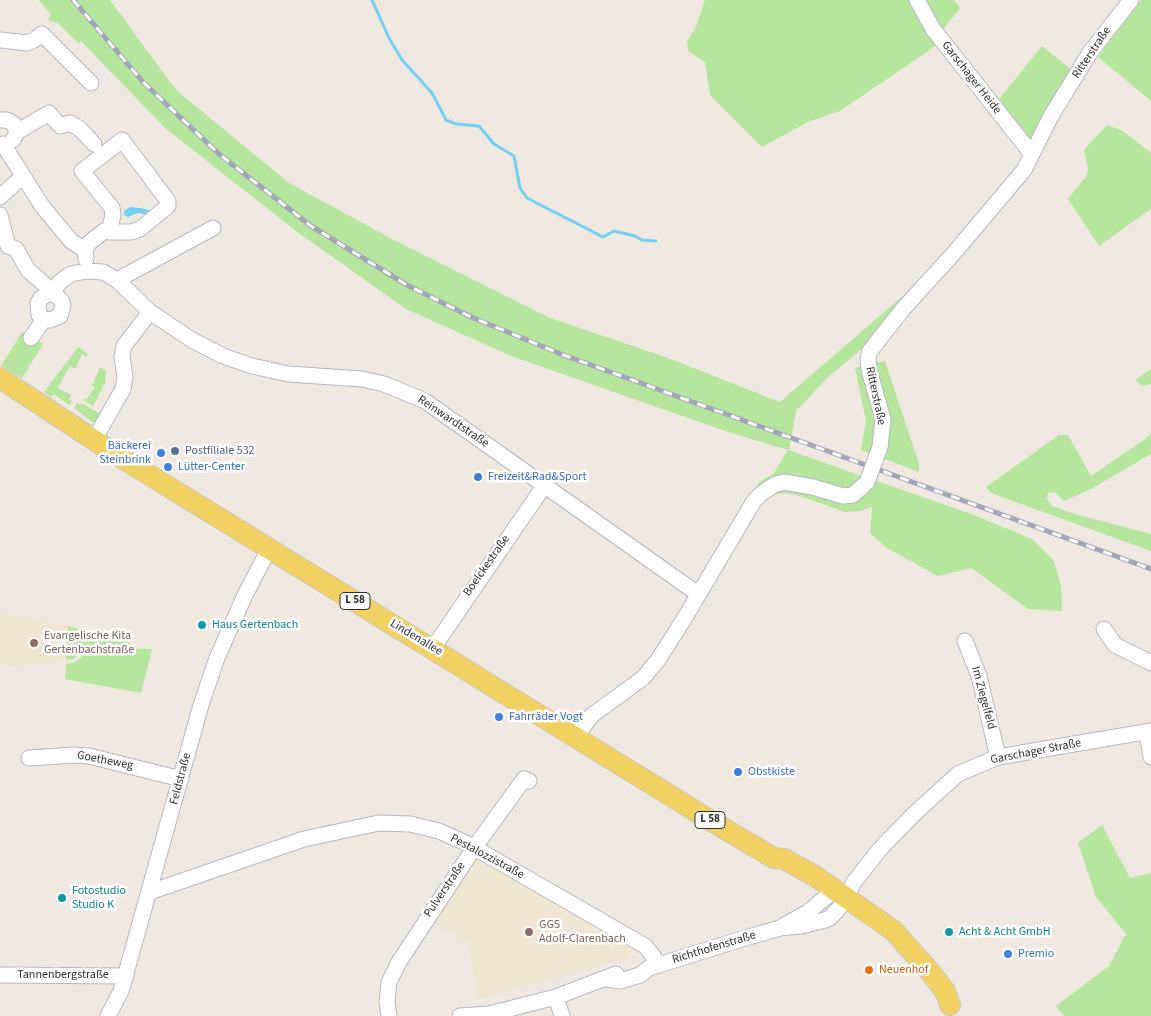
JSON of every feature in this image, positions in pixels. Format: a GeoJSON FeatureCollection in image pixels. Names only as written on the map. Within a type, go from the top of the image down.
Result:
{"type":"FeatureCollection","features":[{"type":"Feature","properties":{"kind":"main road","name":"Lindenallee"},"geometry":{"type":"LineString","coordinates":[[0,378],[50,409],[58,418]]}},
{"type":"Feature","properties":{"kind":"main road","name":"Lindenallee"},"geometry":{"type":"LineString","coordinates":[[0,390],[46,414],[58,418],[94,440],[774,858],[779,867],[840,895]]}},
{"type":"Feature","properties":{"kind":"main road","name":"L 58"},"geometry":{"type":"LineString","coordinates":[[840,895],[894,931],[907,943],[944,991],[954,1010]]}},
{"type":"Feature","properties":{"kind":"street","name":"Garschager Heide"},"geometry":{"type":"LineString","coordinates":[[917,0],[933,29],[1031,153]]}},
{"type":"Feature","properties":{"kind":"street","name":"Ritterstraße"},"geometry":{"type":"LineString","coordinates":[[576,737],[591,716],[642,678],[671,642],[754,501],[774,485],[784,482],[798,483],[843,496],[852,495],[867,482],[880,447],[883,419],[869,370],[868,358],[870,351],[903,308],[1003,197],[1024,170],[1031,153],[1091,51],[1131,0]]}},
{"type":"Feature","properties":{"kind":"street"},"geometry":{"type":"LineString","coordinates":[[0,40],[27,42],[34,40],[42,34],[91,83]]}},
{"type":"Feature","properties":{"kind":"street"},"geometry":{"type":"LineString","coordinates":[[85,250],[72,241],[56,223],[1,144],[13,141],[17,132],[49,113],[60,126],[70,123],[80,129],[94,144]]}},
{"type":"Feature","properties":{"kind":"street"},"geometry":{"type":"LineString","coordinates":[[0,120],[12,122],[17,132]]}},
{"type":"Feature","properties":{"kind":"street"},"geometry":{"type":"LineString","coordinates":[[31,338],[44,319],[40,315],[38,304],[40,298],[52,292],[71,274],[87,271],[85,250],[89,243],[104,231],[109,232],[131,232],[140,229],[168,206],[168,201],[122,140],[82,171],[112,208],[113,215],[109,232]]}},
{"type":"Feature","properties":{"kind":"street"},"geometry":{"type":"LineString","coordinates":[[0,197],[23,176]]}},
{"type":"Feature","properties":{"kind":"street"},"geometry":{"type":"LineString","coordinates":[[0,216],[8,246],[16,249],[28,270],[52,292]]}},
{"type":"Feature","properties":{"kind":"street"},"geometry":{"type":"LineString","coordinates":[[117,280],[213,228]]}},
{"type":"Feature","properties":{"kind":"street","name":"Reinwardtstraße"},"geometry":{"type":"LineString","coordinates":[[87,271],[103,272],[117,280],[150,312],[192,340],[252,366],[288,374],[362,379],[384,384],[425,401],[698,594]]}},
{"type":"Feature","properties":{"kind":"street"},"geometry":{"type":"LineString","coordinates":[[94,440],[123,389],[125,377],[122,357],[124,346],[150,312]]}},
{"type":"Feature","properties":{"kind":"street","name":"Boelckestraße"},"geometry":{"type":"LineString","coordinates":[[433,648],[544,486]]}},
{"type":"Feature","properties":{"kind":"street","name":"Feldstraße"},"geometry":{"type":"LineString","coordinates":[[108,1016],[121,991],[126,976],[201,705],[220,648],[269,549]]}},
{"type":"Feature","properties":{"kind":"street"},"geometry":{"type":"LineString","coordinates":[[1104,629],[1115,645],[1151,663]]}},
{"type":"Feature","properties":{"kind":"street","name":"Im Ziegelfeld"},"geometry":{"type":"LineString","coordinates":[[965,641],[979,676],[998,757]]}},
{"type":"Feature","properties":{"kind":"street","name":"Garschager Straße"},"geometry":{"type":"LineString","coordinates":[[840,895],[880,848],[947,782],[968,768],[998,757],[1149,731],[1151,757]]}},
{"type":"Feature","properties":{"kind":"street","name":"Goetheweg"},"geometry":{"type":"LineString","coordinates":[[29,758],[73,755],[89,756],[181,779]]}},
{"type":"Feature","properties":{"kind":"street","name":"Pulverstraße"},"geometry":{"type":"LineString","coordinates":[[389,1016],[387,1002],[389,982],[399,962],[474,848],[524,778],[529,781]]}},
{"type":"Feature","properties":{"kind":"street","name":"Pestalozzistraße"},"geometry":{"type":"LineString","coordinates":[[150,892],[304,839],[379,823],[410,824],[439,832],[474,848],[645,946],[654,958],[652,967]]}},
{"type":"Feature","properties":{"kind":"street","name":"Richthofenstraße"},"geometry":{"type":"LineString","coordinates":[[460,1016],[489,1014],[556,997],[607,978],[620,981],[640,975],[652,967],[780,928],[840,895]]}},
{"type":"Feature","properties":{"kind":"street","name":"Tannenbergstraße"},"geometry":{"type":"LineString","coordinates":[[0,975],[126,976]]}},
{"type":"Feature","properties":{"kind":"street"},"geometry":{"type":"LineString","coordinates":[[556,997],[562,1016]]}},
{"type":"Feature","properties":{"kind":"shaded area","name":"Evangelische Kita Gertenbachstraße"},"geometry":{"type":"Polygon","coordinates":[[[0,613],[68,626],[66,660],[11,667],[0,664],[0,613]]]}},
{"type":"Feature","properties":{"kind":"shaded area","name":"GGS Adolf-Clarenbach"},"geometry":{"type":"Polygon","coordinates":[[[477,858],[627,943],[631,950],[629,958],[477,999],[469,944],[432,922],[477,858]]]}},
{"type":"Feature","properties":{"kind":"green space"},"geometry":{"type":"Polygon","coordinates":[[[39,0],[110,0],[176,90],[289,183],[392,239],[550,318],[668,358],[780,402],[919,282],[863,348],[828,377],[796,411],[789,450],[864,477],[849,491],[809,481],[753,495],[759,482],[774,473],[788,450],[728,432],[511,356],[406,309],[296,231],[165,128],[81,41],[79,44],[58,23],[48,20],[51,15],[39,0]]]}},
{"type":"Feature","properties":{"kind":"green space"},"geometry":{"type":"Polygon","coordinates":[[[705,0],[954,0],[960,8],[942,31],[937,45],[840,111],[808,122],[762,147],[710,95],[705,62],[688,51],[687,41],[696,27],[705,0]]]}},
{"type":"Feature","properties":{"kind":"green space"},"geometry":{"type":"Polygon","coordinates":[[[1141,0],[1151,0],[1151,101],[1098,57],[1141,0]]]}},
{"type":"Feature","properties":{"kind":"green space"},"geometry":{"type":"Polygon","coordinates":[[[1042,46],[1073,71],[1030,141],[996,103],[1042,46]]]}},
{"type":"Feature","properties":{"kind":"green space"},"geometry":{"type":"Polygon","coordinates":[[[1107,125],[1123,131],[1151,153],[1151,209],[1099,246],[1068,199],[1087,175],[1088,169],[1084,150],[1107,125]]]}},
{"type":"Feature","properties":{"kind":"green space"},"geometry":{"type":"Polygon","coordinates":[[[22,332],[43,344],[22,378],[1,366],[22,332]]]}},
{"type":"Feature","properties":{"kind":"green space"},"geometry":{"type":"Polygon","coordinates":[[[78,347],[88,354],[79,368],[86,357],[82,354],[75,369],[70,366],[58,388],[71,395],[69,399],[72,401],[70,405],[53,394],[51,397],[44,392],[78,347]]]}},
{"type":"Feature","properties":{"kind":"green space"},"geometry":{"type":"Polygon","coordinates":[[[885,361],[919,464],[919,472],[861,450],[866,421],[855,368],[885,361]]]}},
{"type":"Feature","properties":{"kind":"green space"},"geometry":{"type":"Polygon","coordinates":[[[100,367],[106,371],[105,383],[93,406],[83,400],[84,398],[87,399],[95,387],[89,383],[93,384],[100,367]]]}},
{"type":"Feature","properties":{"kind":"green space"},"geometry":{"type":"Polygon","coordinates":[[[1151,369],[1151,384],[1142,386],[1135,380],[1151,369]]]}},
{"type":"Feature","properties":{"kind":"green space"},"geometry":{"type":"Polygon","coordinates":[[[77,403],[80,405],[81,403],[101,414],[94,423],[74,408],[77,403]]]}},
{"type":"Feature","properties":{"kind":"green space"},"geometry":{"type":"Polygon","coordinates":[[[1151,433],[1151,454],[1089,490],[1064,501],[1055,492],[1048,493],[1047,499],[1052,506],[1078,515],[1151,534],[1151,551],[991,493],[986,487],[1059,435],[1068,435],[1091,476],[1144,440],[1151,433]]]}},
{"type":"Feature","properties":{"kind":"green space"},"geometry":{"type":"Polygon","coordinates":[[[874,480],[974,515],[1032,539],[1054,561],[1061,587],[1062,611],[1028,609],[971,568],[938,576],[887,548],[870,533],[872,507],[861,511],[845,512],[800,496],[785,493],[774,495],[763,502],[779,489],[854,501],[863,497],[874,480]]]}},
{"type":"Feature","properties":{"kind":"green space"},"geometry":{"type":"Polygon","coordinates":[[[68,626],[134,645],[93,645],[73,659],[66,660],[68,626]]]}},
{"type":"Feature","properties":{"kind":"green space"},"geometry":{"type":"Polygon","coordinates":[[[93,648],[152,649],[141,693],[65,679],[66,664],[75,662],[93,648]]]}},
{"type":"Feature","properties":{"kind":"green space"},"geometry":{"type":"Polygon","coordinates":[[[1102,825],[1130,878],[1151,873],[1151,1016],[1064,1016],[1056,1006],[1109,966],[1126,934],[1096,897],[1078,843],[1102,825]]]}},
{"type":"Feature","properties":{"kind":"water"},"geometry":{"type":"Polygon","coordinates":[[[130,207],[149,210],[150,213],[149,215],[138,213],[128,217],[124,215],[124,211],[130,207]]]}},
{"type":"Feature","properties":{"kind":"waterway"},"geometry":{"type":"LineString","coordinates":[[372,0],[389,38],[402,60],[432,93],[446,120],[456,124],[479,126],[494,144],[514,156],[520,188],[527,198],[603,237],[614,231],[635,236],[642,240],[656,241]]}},
{"type":"Feature","properties":{"kind":"railway"},"geometry":{"type":"LineString","coordinates":[[73,0],[143,82],[219,154],[311,226],[407,285],[471,317],[561,354],[1151,569]]}},
{"type":"Feature","properties":{"kind":"place","name":"Postfiliale 532"},"geometry":{"type":"Point","coordinates":[175,451]}},
{"type":"Feature","properties":{"kind":"place","name":"Bäckerei Steinbrink"},"geometry":{"type":"Point","coordinates":[161,453]}},
{"type":"Feature","properties":{"kind":"place","name":"Lütter-Center"},"geometry":{"type":"Point","coordinates":[168,467]}},
{"type":"Feature","properties":{"kind":"place","name":"Freizeit&Rad&Sport"},"geometry":{"type":"Point","coordinates":[478,477]}},
{"type":"Feature","properties":{"kind":"place","name":"Haus Gertenbach"},"geometry":{"type":"Point","coordinates":[202,625]}},
{"type":"Feature","properties":{"kind":"place","name":"Evangelische Kita Gertenbachstraße"},"geometry":{"type":"Point","coordinates":[34,643]}},
{"type":"Feature","properties":{"kind":"place","name":"Fahrräder Vogt"},"geometry":{"type":"Point","coordinates":[499,717]}},
{"type":"Feature","properties":{"kind":"place","name":"Obstkiste"},"geometry":{"type":"Point","coordinates":[738,772]}},
{"type":"Feature","properties":{"kind":"place","name":"Fotostudio Studio K"},"geometry":{"type":"Point","coordinates":[62,898]}},
{"type":"Feature","properties":{"kind":"place","name":"GGS Adolf-Clarenbach"},"geometry":{"type":"Point","coordinates":[529,932]}},
{"type":"Feature","properties":{"kind":"place","name":"Acht & Acht GmbH"},"geometry":{"type":"Point","coordinates":[949,932]}},
{"type":"Feature","properties":{"kind":"place","name":"Premio"},"geometry":{"type":"Point","coordinates":[1008,954]}},
{"type":"Feature","properties":{"kind":"place","name":"Neuenhof"},"geometry":{"type":"Point","coordinates":[869,970]}}]}
